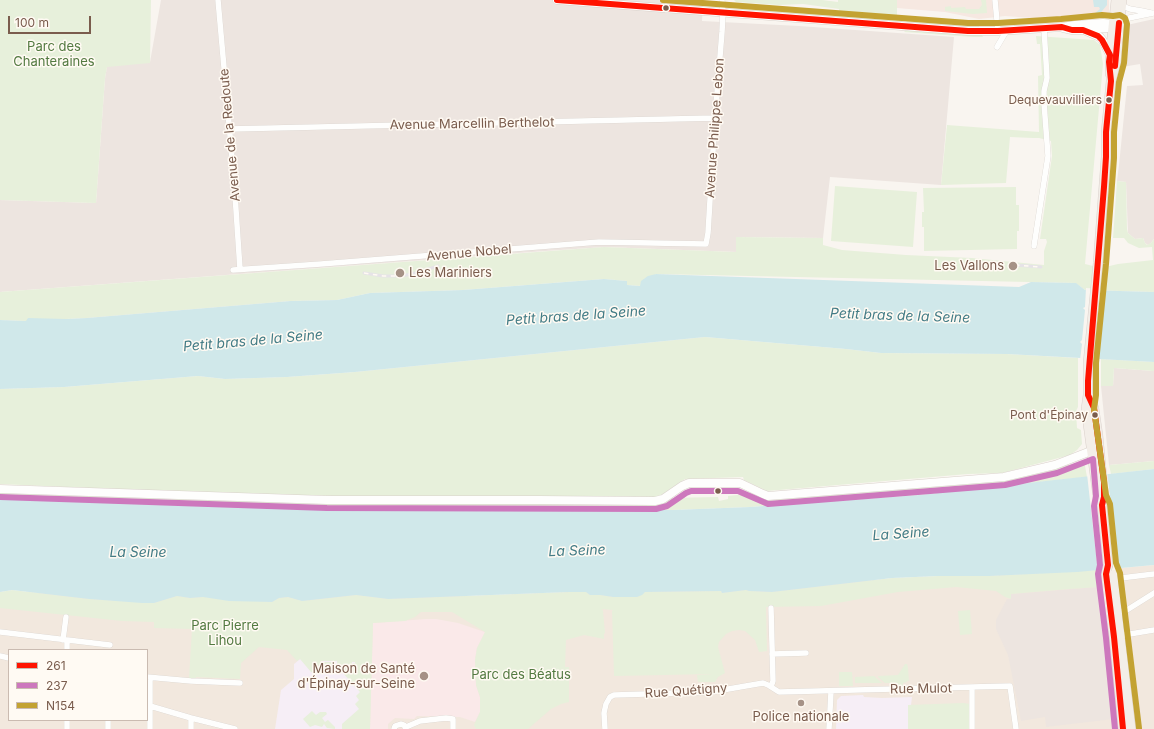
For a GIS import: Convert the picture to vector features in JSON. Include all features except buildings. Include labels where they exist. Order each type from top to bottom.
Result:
[{"type":"main road","points":[[1111,81],[1116,62],[1115,14],[1120,1]]},
{"type":"main road","points":[[1116,23],[1109,62],[1111,81],[1098,264],[1088,363],[1088,395],[1086,409],[1096,451],[1104,497],[1102,505],[1108,565],[1106,574],[1112,595],[1131,729]]},
{"type":"main road","points":[[1117,636],[1123,729]]},
{"type":"street","name":"Avenue de la Redoute","points":[[218,0],[240,269]]},
{"type":"street","points":[[557,0],[975,31],[1062,27],[1075,24],[1116,23]]},
{"type":"street","name":"Avenue Philippe Lebon","points":[[706,244],[723,12],[722,0]]},
{"type":"street","points":[[995,0],[998,31]]},
{"type":"street","points":[[1120,1],[1125,7],[1130,9],[1152,13]]},
{"type":"street","points":[[1062,27],[1072,30],[1107,28],[1130,18],[1152,13]]},
{"type":"street","points":[[1034,246],[1048,156],[1044,103],[1044,91],[1047,78],[1044,28]]},
{"type":"street","points":[[997,47],[1007,30]]},
{"type":"street","points":[[1083,30],[1100,37],[1110,55]]},
{"type":"street","name":"Avenue Marcellin Berthelot","points":[[229,129],[715,118]]},
{"type":"street","name":"Avenue Nobel","points":[[233,270],[599,242],[706,244]]},
{"type":"street","points":[[0,489],[327,500],[655,501],[662,499],[689,483],[734,482],[740,483],[768,496],[1004,477],[1055,465],[1096,451]]},
{"type":"street","points":[[1121,578],[1154,574]]},
{"type":"street","points":[[1114,613],[1127,610],[1154,593]]},
{"type":"street","points":[[771,608],[773,681],[771,687]]},
{"type":"street","points":[[66,617],[65,640],[67,649]]},
{"type":"street","points":[[1117,636],[1154,630]]},
{"type":"street","points":[[0,632],[110,645]]},
{"type":"street","points":[[772,654],[806,653]]},
{"type":"street","points":[[150,729],[149,678],[240,683]]},
{"type":"street","name":"Rue Quétigny","points":[[605,729],[604,713],[606,704],[610,697],[619,694],[711,692],[763,683],[779,692],[821,690],[831,692]]},
{"type":"street","name":"Rue Mulot","points":[[831,692],[1010,686],[1016,729]]},
{"type":"street","points":[[972,688],[972,729]]},
{"type":"street","points":[[829,729],[831,692]]},
{"type":"street","points":[[150,706],[235,729]]},
{"type":"street","points":[[191,718],[191,729]]},
{"type":"street","points":[[394,729],[395,726],[399,724],[403,724],[406,728],[420,721],[446,718],[453,719],[453,729]]},
{"type":"shaded area","points":[[161,0],[703,0],[702,21],[954,37],[941,185],[830,177],[823,238],[736,237],[737,252],[605,247],[0,292],[0,200],[96,203],[107,66],[150,62]]},
{"type":"shaded area","points":[[897,0],[1109,0],[1109,13],[1104,18],[1060,20],[1005,16],[979,19],[945,12],[897,8]]},
{"type":"shaded area","points":[[1154,19],[1154,239],[1148,245],[1145,243],[1143,238],[1135,239],[1128,233],[1126,182],[1117,181],[1127,86],[1143,85],[1140,64],[1122,67],[1126,27],[1127,25]]},
{"type":"shaded area","points":[[1114,368],[1154,371],[1154,461],[1109,465],[1101,386],[1113,386]]},
{"type":"shaded area","points":[[1154,565],[1154,729],[0,729],[0,592],[477,596],[1077,572]]},
{"type":"shaded area","points":[[1098,587],[1114,719],[1046,727],[1045,717],[1021,721],[1008,655],[996,629],[996,620],[1007,599],[1011,599],[1011,594]]},
{"type":"shaded area","name":"Maison de Santé d'Épinay-sur-Seine","points":[[436,619],[458,623],[485,632],[477,648],[475,660],[476,685],[480,697],[480,712],[475,722],[460,717],[417,716],[414,719],[395,718],[388,724],[388,729],[370,729],[373,623]]},
{"type":"shaded area","points":[[324,639],[358,640],[366,729],[275,729],[281,690],[294,679],[294,664]]},
{"type":"shaded area","points":[[863,695],[864,697],[882,698],[912,697],[911,705],[908,705],[908,729],[836,729],[837,700],[841,696]]},
{"type":"green space","name":"Parc des Chanteraines","points":[[0,0],[151,0],[150,63],[107,67],[96,203],[0,200]]},
{"type":"green space","points":[[734,0],[822,0],[838,2],[838,0],[897,0],[897,18],[839,14],[839,9],[803,4],[779,5],[736,2]]},
{"type":"green space","points":[[981,0],[986,0],[987,13],[973,14],[945,11],[945,7],[951,6],[951,8],[965,7],[966,9],[979,9],[982,5]]},
{"type":"green space","points":[[741,8],[903,20],[902,23],[740,10]]},
{"type":"green space","points":[[906,20],[979,26],[979,28],[907,23]]},
{"type":"green space","points":[[1015,21],[1048,23],[1014,26]]},
{"type":"green space","points":[[906,30],[982,35],[983,37],[904,32]]},
{"type":"green space","points":[[1036,36],[1094,40],[1100,45],[1103,64],[1085,264],[1101,268],[1118,264],[1153,260],[1152,247],[1139,248],[1128,243],[1124,238],[1113,238],[1117,181],[1126,182],[1128,233],[1135,239],[1143,238],[1147,245],[1154,239],[1154,292],[1085,290],[1075,283],[656,274],[641,286],[627,285],[627,281],[604,279],[463,290],[370,293],[337,300],[291,301],[87,318],[26,321],[0,320],[0,292],[604,247],[736,252],[736,237],[823,238],[823,245],[842,250],[972,258],[1044,265],[1044,251],[1047,242],[1046,239],[1040,239],[1052,156],[1051,141],[1039,138],[1010,137],[1006,183],[941,185],[947,125],[1039,132],[1038,76],[1042,75],[1040,44],[1037,44]]},
{"type":"green space","points":[[835,186],[917,192],[913,247],[831,241]]},
{"type":"green space","points":[[1016,187],[1016,205],[1019,205],[1017,249],[924,251],[924,227],[922,227],[922,212],[924,212],[923,188]]},
{"type":"green space","points":[[705,337],[881,353],[1007,354],[1078,358],[1078,407],[1076,411],[1077,428],[1081,430],[1082,444],[1070,455],[1002,473],[968,474],[767,491],[744,480],[743,477],[685,479],[657,497],[333,496],[178,492],[0,484],[0,389],[64,387],[198,376],[225,379],[287,377],[355,372]]},
{"type":"green space","points":[[1101,359],[1154,362],[1154,371],[1114,368],[1113,386],[1101,386]]},
{"type":"green space","points":[[1154,461],[1154,469],[1111,474],[1109,465]]},
{"type":"green space","points":[[1084,464],[1087,477],[919,495],[750,507],[673,510],[309,509],[0,499],[0,492],[152,497],[718,497],[719,501],[728,499],[728,496],[755,493],[762,496],[1032,473],[1067,465]]},
{"type":"green space","points":[[1097,570],[1099,587],[1011,594],[1011,599],[996,591],[956,587],[898,592],[821,606],[766,607],[767,651],[759,652],[755,640],[745,631],[732,631],[726,634],[719,642],[718,647],[725,673],[718,677],[715,682],[698,682],[697,675],[713,674],[614,676],[613,610],[602,609],[605,633],[604,639],[584,635],[566,640],[565,667],[569,667],[569,702],[551,709],[528,729],[476,729],[474,725],[480,712],[480,697],[476,685],[475,660],[477,648],[485,632],[452,612],[421,612],[415,617],[405,621],[373,623],[370,729],[342,729],[342,724],[359,709],[355,704],[359,700],[356,696],[360,692],[342,672],[338,671],[338,667],[353,667],[353,663],[355,662],[352,662],[352,666],[337,665],[337,661],[321,661],[335,662],[336,671],[330,666],[321,674],[311,672],[300,659],[297,661],[287,650],[259,647],[241,663],[240,679],[189,678],[192,629],[154,628],[154,622],[122,621],[0,608],[0,592],[12,590],[89,599],[154,603],[177,596],[272,602],[279,598],[288,597],[302,601],[356,595],[388,599],[569,592],[586,592],[590,595],[613,597],[637,597],[645,592],[721,591],[722,593],[746,590],[772,592],[892,578],[989,576]]},
{"type":"green space","points":[[970,610],[972,634],[960,635],[958,611]]},
{"type":"green space","points":[[905,664],[907,664],[908,668],[909,681],[903,683],[903,686],[893,687],[891,683],[885,683],[878,677],[898,675]]},
{"type":"green space","points":[[839,672],[852,672],[853,686],[839,686]]},
{"type":"green space","points":[[874,676],[882,683],[855,683],[855,677]]},
{"type":"green space","points":[[970,704],[970,729],[908,729],[908,705]]},
{"type":"green space","points":[[312,711],[316,715],[320,712],[326,712],[327,714],[322,718],[325,722],[328,720],[335,727],[335,729],[327,728],[324,724],[322,727],[315,725],[310,727],[303,719]]},
{"type":"water","points":[[1093,0],[1107,0],[1107,5],[1097,17],[1089,18],[1100,9],[1099,7],[1094,7]]},
{"type":"water","name":"Petit bras de la Seine","points":[[656,274],[1019,287],[1031,282],[1076,283],[1085,290],[1154,292],[1154,362],[1007,354],[881,353],[705,337],[355,372],[287,377],[225,379],[198,376],[64,387],[0,389],[0,320],[26,321],[28,318],[87,318],[291,301],[337,300],[370,293],[463,290],[604,279],[627,281],[627,285],[640,286],[641,281],[648,276]]},
{"type":"water","name":"La Seine","points":[[1154,469],[1154,565],[1077,572],[892,578],[772,592],[746,590],[722,593],[721,591],[645,592],[637,597],[613,597],[590,595],[586,592],[569,592],[388,599],[356,595],[302,601],[288,597],[279,598],[272,602],[229,601],[203,597],[190,598],[177,596],[154,603],[142,603],[89,599],[12,590],[0,592],[0,499],[309,509],[673,510],[750,507],[919,495]]},
{"type":"pier","points":[[1086,288],[1105,289],[1101,344],[1098,361],[1080,360],[1082,344],[1080,342],[1082,340],[1085,310],[1083,308],[1085,307]]},
{"type":"pier","points":[[1107,472],[1119,570],[1098,572],[1087,474]]},
{"type":"railway","points":[[1015,265],[1041,267]]},
{"type":"railway","points":[[364,273],[383,276],[401,276],[438,266]]},
{"type":"transit line","name":"261","points":[[557,0],[968,31],[998,31],[1062,27],[1072,30],[1083,30],[1098,36],[1102,40],[1110,55],[1109,62],[1111,81],[1106,132],[1104,187],[1088,395],[1094,408],[1104,482],[1104,497],[1102,505],[1108,565],[1106,574],[1123,729]]},
{"type":"transit line","name":"N154","points":[[663,0],[968,23],[998,23],[1102,15],[1120,15],[1125,18],[1127,24],[1124,63],[1119,82],[1114,132],[1114,158],[1106,264],[1096,363],[1096,395],[1094,409],[1106,495],[1110,504],[1116,563],[1120,573],[1139,728]]},
{"type":"transit line","name":"261","points":[[1115,66],[1119,23]]},
{"type":"transit line","name":"237","points":[[0,497],[327,508],[656,509],[667,506],[691,491],[738,491],[768,504],[1005,485],[1057,473],[1093,459],[1096,496],[1094,506],[1100,565],[1098,574],[1115,729]]},
{"type":"place","name":"Dequevauvilliers","points":[[1109,100]]},
{"type":"place","name":"Les Vallons","points":[[1013,266]]},
{"type":"place","name":"Les Mariniers","points":[[400,273]]},
{"type":"place","name":"Pont d'Épinay","points":[[1095,415]]},
{"type":"place","name":"Maison de Santé d'Épinay-sur-Seine","points":[[424,676]]},
{"type":"place","name":"Police nationale","points":[[801,703]]},
{"type":"park label","name":"Parc Pierre Lihou","points":[[225,634]]},
{"type":"park label","name":"Parc des Béatus","points":[[521,675]]}]
